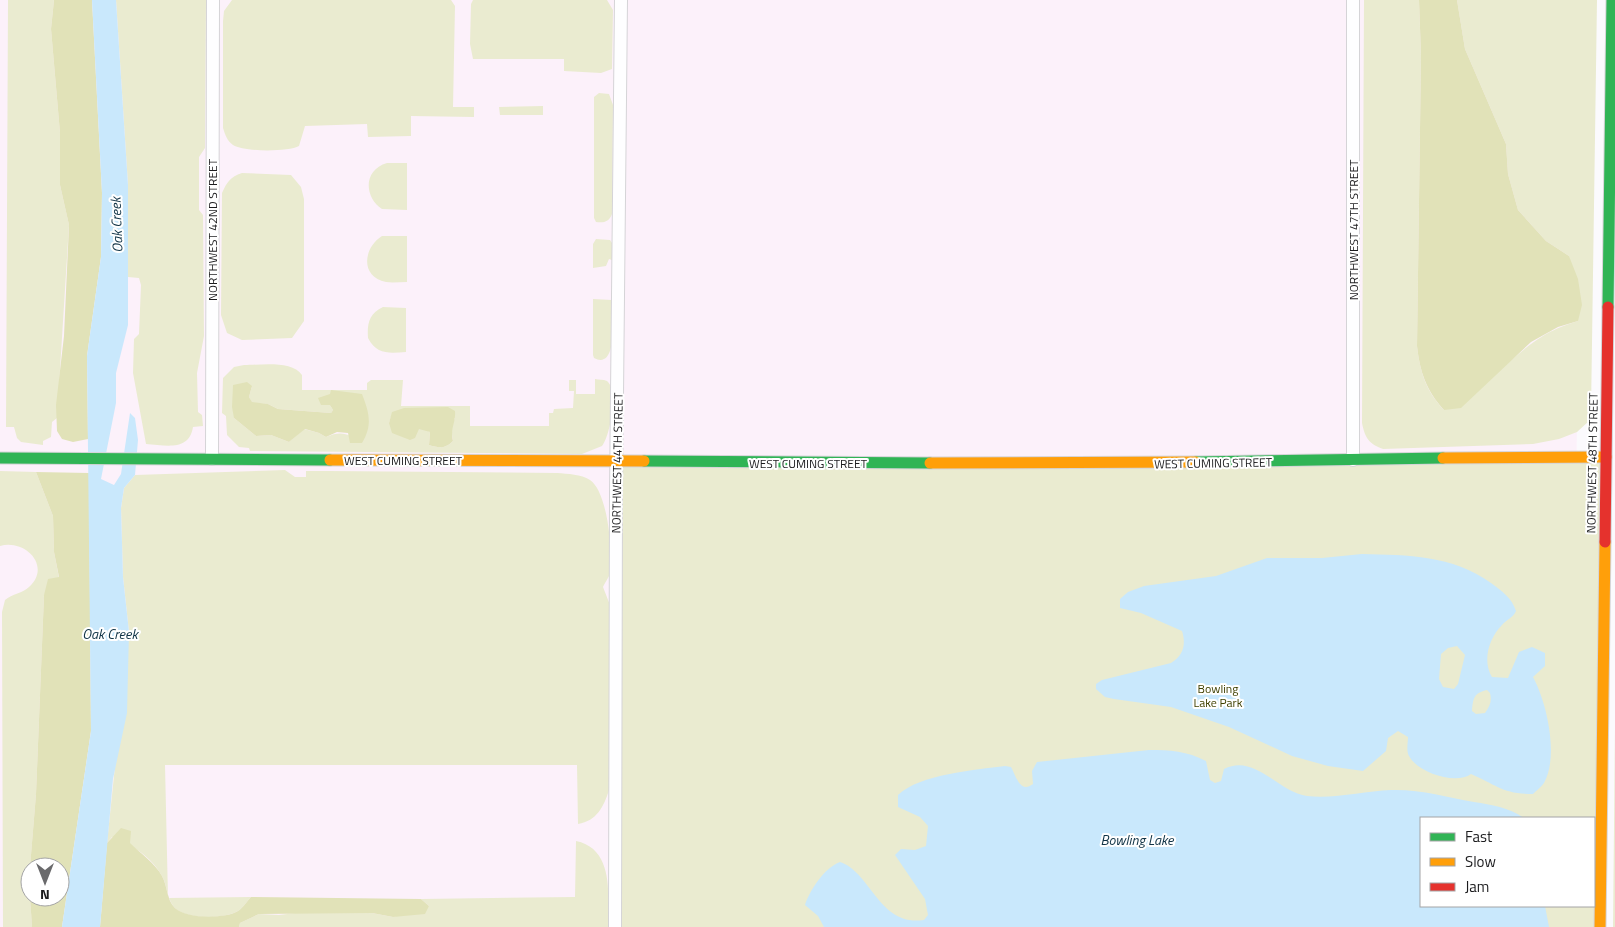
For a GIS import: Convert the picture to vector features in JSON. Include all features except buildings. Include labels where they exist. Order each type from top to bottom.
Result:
[{"type":"street","name":"NORTHWEST 42ND STREET","points":[[212,460],[213,0]]},
{"type":"street","name":"NORTHWEST 44TH STREET","points":[[615,927],[621,0]]},
{"type":"street","name":"NORTHWEST 47TH STREET","points":[[1353,0],[1353,460]]},
{"type":"street","name":"NORTHWEST 48TH STREET","points":[[1600,927],[1611,457],[1612,0]]},
{"type":"street","name":"WEST CUMING STREET","points":[[0,458],[1108,464],[1611,457]]},
{"type":"shaded area","points":[[0,0],[1582,0],[1576,504],[1420,817],[1420,907],[1574,927],[0,927]]},
{"type":"green space","points":[[8,0],[54,0],[51,29],[60,133],[60,185],[69,225],[57,418],[52,422],[51,437],[43,441],[43,445],[21,442],[17,438],[14,427],[6,427]]},
{"type":"green space","points":[[54,0],[92,0],[102,193],[101,257],[87,356],[88,439],[73,442],[62,439],[57,431],[56,405],[64,336],[69,225],[60,185],[60,133],[51,29]]},
{"type":"green space","points":[[116,0],[206,0],[205,148],[199,157],[199,210],[203,215],[204,336],[197,373],[198,412],[202,415],[203,426],[193,427],[191,435],[181,444],[168,446],[146,444],[133,373],[134,339],[139,334],[141,285],[139,278],[128,277],[128,185]]},
{"type":"green space","points":[[232,0],[451,0],[455,6],[453,107],[474,107],[474,117],[411,116],[411,136],[368,137],[367,124],[305,126],[299,146],[293,148],[256,150],[233,145],[225,135],[223,128],[223,21],[224,11]]},
{"type":"green space","points":[[473,0],[607,0],[613,10],[612,69],[601,73],[564,71],[564,59],[473,59],[470,44],[471,4]]},
{"type":"green space","points":[[1364,0],[1419,0],[1421,56],[1417,346],[1425,381],[1433,396],[1444,410],[1546,334],[1578,321],[1569,256],[1546,241],[1518,210],[1508,174],[1506,144],[1465,49],[1457,0],[1597,0],[1591,412],[1589,421],[1577,432],[1559,439],[1533,444],[1383,449],[1371,443],[1366,436],[1362,423]]},
{"type":"green space","points":[[1419,0],[1457,0],[1465,49],[1506,144],[1508,174],[1518,210],[1546,241],[1569,256],[1578,279],[1582,305],[1578,321],[1558,327],[1531,342],[1461,408],[1444,410],[1428,388],[1420,364],[1417,346],[1421,56]]},
{"type":"green space","points":[[599,93],[609,94],[613,105],[612,214],[606,221],[596,222],[594,218],[594,97]]},
{"type":"green space","points":[[543,106],[543,115],[500,115],[499,107]]},
{"type":"green space","points":[[387,163],[407,163],[407,210],[382,209],[376,204],[369,191],[370,177],[379,166]]},
{"type":"green space","points":[[242,173],[291,175],[301,187],[304,199],[304,321],[292,338],[242,340],[227,333],[221,315],[222,193],[229,180]]},
{"type":"green space","points":[[382,236],[407,236],[407,282],[386,282],[378,279],[368,268],[368,255],[371,248]]},
{"type":"green space","points":[[596,239],[610,240],[612,243],[612,260],[609,259],[606,266],[593,268],[593,244]]},
{"type":"green space","points":[[593,299],[612,300],[613,327],[611,349],[602,360],[594,358],[593,355]]},
{"type":"green space","points":[[383,307],[406,308],[406,352],[384,352],[375,348],[368,338],[370,319]]},
{"type":"green space","points":[[267,364],[291,367],[302,375],[302,390],[367,390],[367,383],[371,380],[403,380],[401,406],[470,406],[470,426],[549,426],[549,413],[553,413],[554,409],[573,408],[574,391],[569,391],[569,380],[576,380],[576,394],[595,394],[595,379],[607,381],[611,386],[612,413],[608,433],[602,446],[582,454],[250,451],[249,448],[239,447],[227,435],[226,416],[222,413],[223,378],[234,367]],"holes":[[[252,386],[249,397],[252,403],[268,404],[278,409],[331,413],[333,410],[330,405],[362,443],[353,437],[341,433],[326,437],[304,429],[289,442],[271,435],[256,436],[234,418]],[[391,417],[455,418],[451,427],[453,441],[442,447],[429,445],[430,432],[424,429],[389,423]]]},
{"type":"green space","points":[[247,382],[252,386],[249,397],[252,402],[268,404],[278,409],[331,413],[333,410],[330,405],[321,405],[318,398],[330,394],[331,390],[362,394],[369,424],[362,443],[350,443],[348,433],[337,432],[326,437],[305,429],[289,442],[271,435],[256,436],[234,418],[232,407],[233,385]]},
{"type":"green space","points":[[448,407],[455,411],[455,415],[452,432],[453,441],[445,447],[429,445],[430,432],[419,429],[415,438],[410,440],[392,433],[389,423],[392,412],[404,408]]},
{"type":"green space","name":"Bowling Lake Park","points":[[1606,457],[1600,927],[615,927],[617,462]]},
{"type":"green space","points":[[285,470],[295,477],[306,477],[306,471],[557,473],[579,475],[590,480],[596,487],[605,509],[611,552],[610,573],[603,587],[610,605],[609,790],[605,802],[595,816],[578,824],[577,765],[165,765],[168,894],[162,876],[147,857],[134,847],[112,837],[107,843],[129,632],[123,577],[121,508],[124,488],[135,475]]},
{"type":"green space","points":[[0,471],[36,472],[53,516],[54,552],[59,578],[44,595],[36,794],[31,857],[20,857],[20,907],[31,907],[32,927],[3,927],[2,612],[5,600],[29,587],[38,571],[37,563],[26,550],[18,546],[0,546]]},
{"type":"green space","points":[[36,472],[89,473],[91,731],[70,873],[70,857],[31,857],[36,794],[44,595],[48,579],[59,577],[54,552],[53,516]]},
{"type":"green space","points":[[1615,726],[1615,927],[1613,927]]},
{"type":"green space","points":[[121,828],[131,831],[130,843],[159,871],[172,904],[180,912],[206,917],[232,914],[240,910],[251,897],[421,899],[429,906],[425,914],[393,917],[372,913],[259,914],[240,923],[239,927],[100,927],[107,843]]},
{"type":"green space","points":[[576,841],[589,846],[603,864],[607,876],[608,927],[239,927],[240,923],[259,914],[279,915],[303,912],[372,913],[393,917],[429,906],[421,899],[575,897]]},
{"type":"green space","points":[[251,897],[240,910],[232,914],[215,917],[188,915],[180,912],[169,898]]},
{"type":"green space","points":[[31,907],[65,907],[62,927],[32,927]]},
{"type":"water","name":"Oak Creek","points":[[92,0],[116,0],[128,185],[128,325],[116,373],[116,403],[101,479],[114,485],[121,474],[130,413],[135,418],[138,440],[135,475],[124,488],[121,508],[123,577],[129,632],[127,713],[113,779],[100,927],[62,927],[65,907],[70,907],[70,873],[91,731],[87,356],[101,257],[102,193]]},
{"type":"water","points":[[1379,554],[1429,558],[1461,567],[1476,574],[1503,592],[1516,611],[1497,630],[1490,643],[1487,657],[1492,677],[1508,678],[1519,652],[1532,647],[1545,653],[1545,666],[1533,677],[1547,715],[1551,759],[1544,783],[1533,794],[1507,791],[1471,774],[1464,777],[1447,778],[1420,768],[1409,756],[1407,749],[1408,737],[1398,731],[1388,738],[1386,751],[1363,771],[1328,766],[1292,756],[1229,727],[1171,707],[1105,697],[1096,689],[1096,684],[1102,680],[1171,663],[1179,656],[1183,649],[1182,631],[1141,613],[1120,608],[1120,599],[1128,592],[1144,586],[1216,576],[1267,558],[1322,558]],"holes":[[[1457,646],[1465,655],[1458,684],[1454,689],[1443,687],[1439,679],[1441,654],[1448,648]],[[1487,690],[1491,696],[1489,706],[1485,713],[1476,714],[1472,711],[1474,699],[1479,693]]]},
{"type":"water","name":"Bowling Lake","points":[[1164,750],[1192,755],[1206,761],[1210,780],[1215,783],[1221,781],[1224,769],[1235,765],[1257,770],[1287,788],[1307,796],[1339,796],[1391,790],[1412,791],[1494,805],[1512,811],[1522,817],[1420,817],[1420,907],[1545,907],[1549,927],[824,927],[818,916],[805,905],[818,880],[828,869],[840,862],[860,876],[886,907],[896,915],[909,920],[924,920],[928,915],[925,899],[895,855],[901,849],[915,850],[926,846],[928,826],[920,817],[898,807],[898,795],[920,782],[948,774],[1005,766],[1011,767],[1019,783],[1029,787],[1033,784],[1032,771],[1037,762]]},
{"type":"traffic: fast","points":[[1608,307],[1612,0]]},
{"type":"traffic: fast","points":[[0,458],[330,460]]},
{"type":"traffic: fast","points":[[1196,462],[1443,458]]},
{"type":"traffic: fast","points":[[644,461],[930,463]]},
{"type":"traffic: slow","points":[[1443,458],[1606,457]]},
{"type":"traffic: slow","points":[[330,460],[644,461]]},
{"type":"traffic: slow","points":[[930,463],[1196,462]]},
{"type":"traffic: slow","points":[[1600,927],[1605,542]]},
{"type":"traffic: jam","points":[[1605,542],[1608,307]]}]
